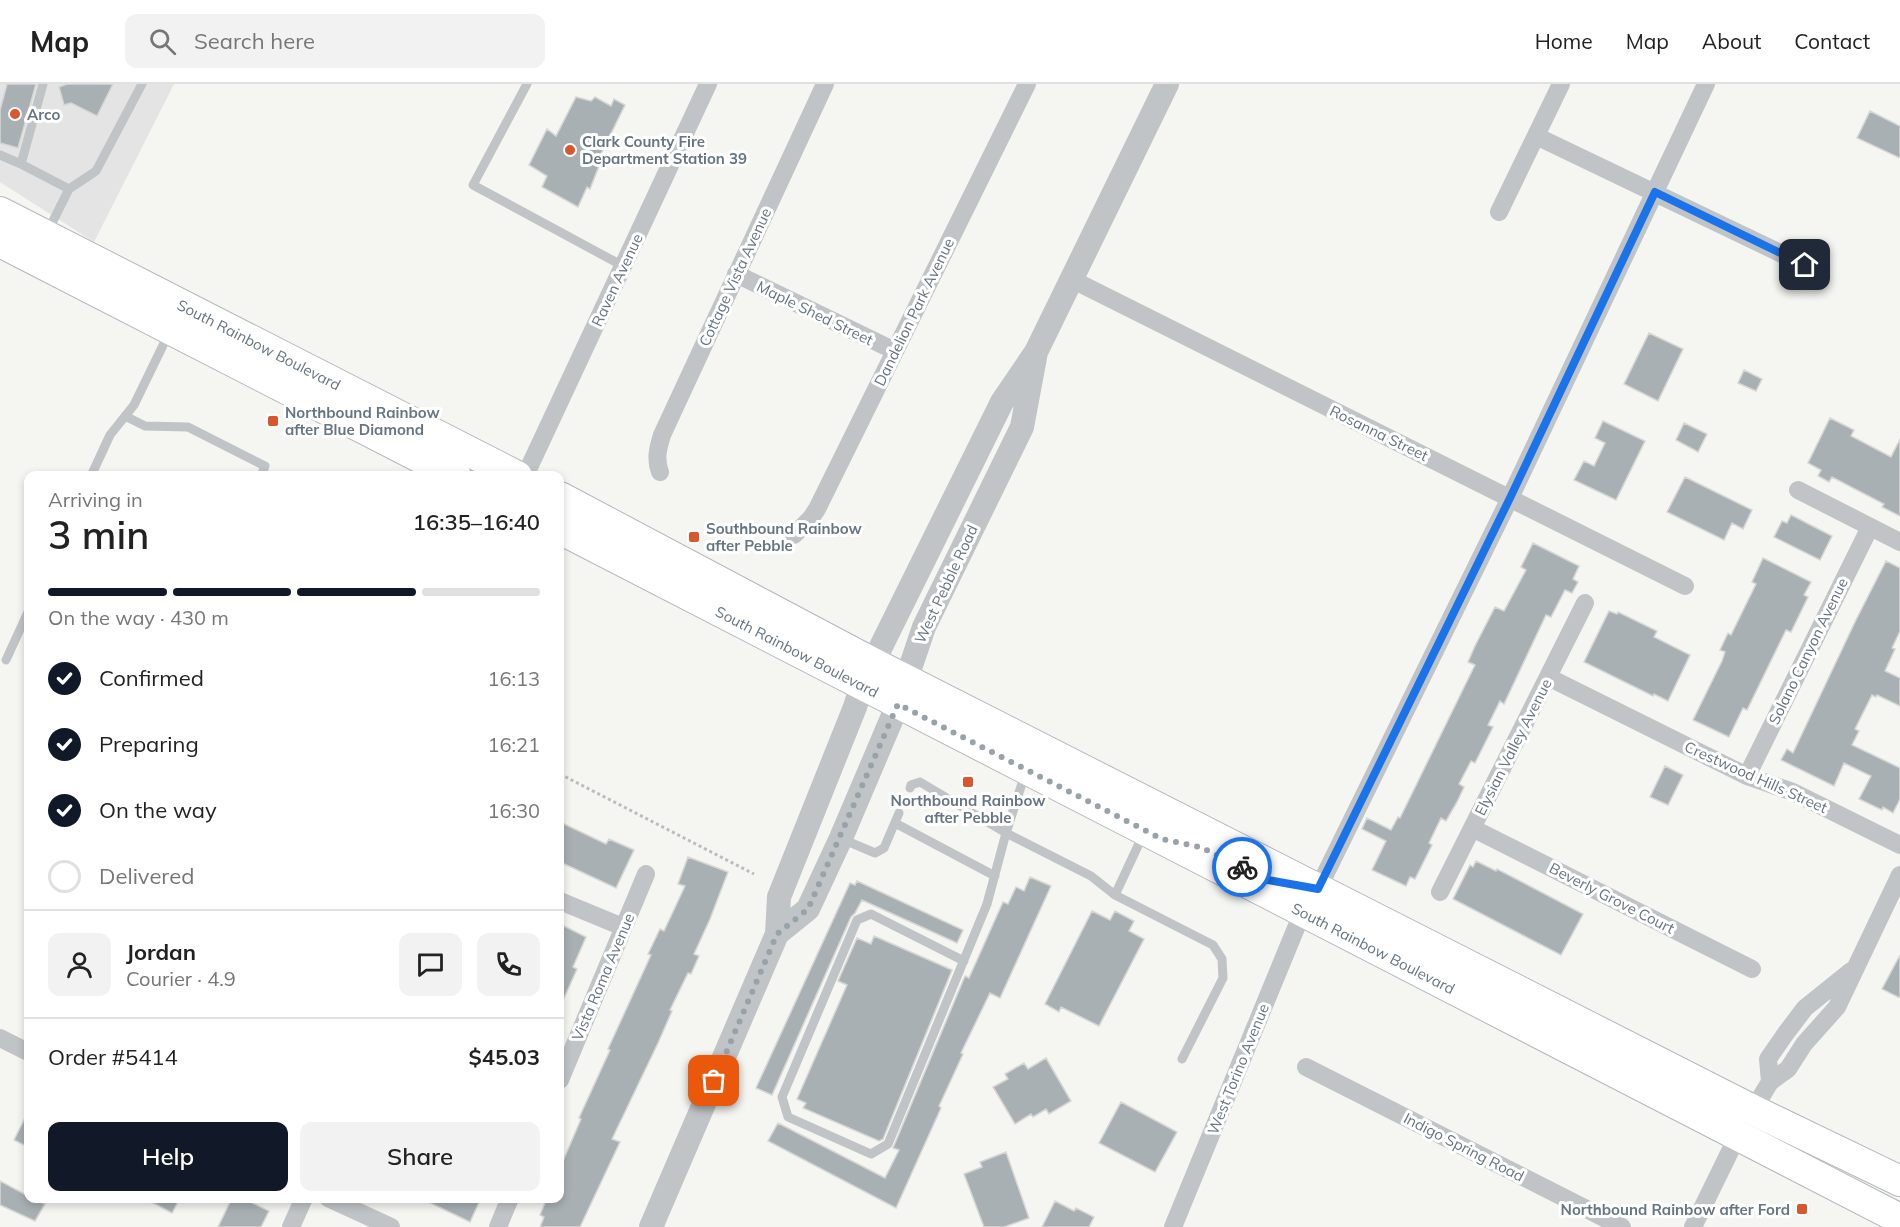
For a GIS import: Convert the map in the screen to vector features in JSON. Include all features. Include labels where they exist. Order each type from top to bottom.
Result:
[{"type":"main road","name":"South Rainbow Boulevard","points":[[0,212],[507,471]]},
{"type":"main road","name":"South Rainbow Boulevard","points":[[0,242],[447,471]]},
{"type":"main road","points":[[453,471],[462,464],[475,471]]},
{"type":"main road","name":"South Rainbow Boulevard","points":[[564,502],[574,513],[867,674]]},
{"type":"main road","name":"South Rainbow Boulevard","points":[[564,531],[902,691],[1310,900],[1610,1069],[1900,1219]]},
{"type":"main road","name":"South Rainbow Boulevard","points":[[902,691],[1027,769],[1154,834],[1310,900],[1335,915],[1381,935],[1406,934],[1753,1110],[1900,1181]]},
{"type":"main road","points":[[1610,1069],[1662,1080],[1728,1113],[1753,1110]]},
{"type":"main road","points":[[1738,1135],[1759,1132],[1828,1162],[1863,1163]]},
{"type":"street","name":"Cottage Vista Avenue","points":[[660,472],[657,464],[657,450],[662,435],[825,84]]},
{"type":"street","name":"Dandelion Park Avenue","points":[[794,535],[817,509],[1027,84]]},
{"type":"street","name":"West Pebble Road","points":[[651,1227],[777,934],[778,897],[867,674],[1002,402],[1036,352],[1167,84]]},
{"type":"street","points":[[1499,212],[1560,84]]},
{"type":"street","name":"West Torino Avenue","points":[[1173,1227],[1310,900],[1510,498],[1707,84]]},
{"type":"street","name":"Raven Avenue","points":[[527,471],[706,85]]},
{"type":"street","points":[[1536,136],[1805,265]]},
{"type":"street","name":"Maple Shed Street","points":[[736,274],[895,351]]},
{"type":"street","name":"Rosanna Street","points":[[1072,280],[1686,586]]},
{"type":"street","name":"West Pebble Road","points":[[777,934],[808,909],[841,838],[902,691],[924,627],[1022,427],[1036,352]]},
{"type":"street","points":[[1798,490],[1900,542]]},
{"type":"street","name":"Solano Canyon Avenue","points":[[1747,776],[1870,527]]},
{"type":"street","name":"Elysian Valley Avenue","points":[[1440,892],[1585,603]]},
{"type":"street","name":"Crestwood Hills Street","points":[[1548,677],[1747,776],[1793,792],[1900,845]]},
{"type":"street","name":"Beverly Grove Court","points":[[1472,828],[1752,969]]},
{"type":"street","name":"Vista Roma Avenue","points":[[564,1070],[646,874]]},
{"type":"street","points":[[1753,1110],[1770,1082],[1788,1069],[1804,1044],[1837,1007],[1900,875]]},
{"type":"street","points":[[564,902],[623,927]]},
{"type":"street","points":[[1770,1082],[1768,1059],[1805,1008],[1855,968]]},
{"type":"street","points":[[0,1038],[24,1050]]},
{"type":"street","name":"Indigo Spring Road","points":[[1306,1067],[1622,1227]]},
{"type":"street","points":[[1693,1227],[1738,1135]]},
{"type":"street","points":[[291,1227],[302,1203]]},
{"type":"street","points":[[339,1203],[391,1227]]},
{"type":"street","points":[[498,1227],[508,1203]]},
{"type":"lane","points":[[21,164],[43,84]]},
{"type":"lane","points":[[46,235],[69,189],[96,171],[142,84]]},
{"type":"lane","points":[[527,84],[473,185],[623,266]]},
{"type":"lane","points":[[0,155],[69,189]]},
{"type":"lane","points":[[94,471],[110,435],[134,405],[171,329]]},
{"type":"lane","points":[[125,416],[145,426],[188,427],[265,466],[263,471]]},
{"type":"lane","points":[[6,660],[24,621]]},
{"type":"lane","points":[[964,961],[871,914],[857,920],[782,1097],[788,1117],[871,1154],[888,1144],[964,961],[987,904],[1006,833],[1027,769]]},
{"type":"lane","points":[[910,788],[911,785],[920,782],[941,799],[1091,876],[1115,894],[1213,945],[1222,959],[1223,978],[1182,1059]]},
{"type":"lane","points":[[841,838],[875,853],[884,848],[899,813]]},
{"type":"lane","points":[[895,823],[922,837],[947,844],[995,876]]},
{"type":"lane","points":[[922,837],[926,827]]},
{"type":"lane","points":[[1115,894],[1154,834]]},
{"type":"lane","points":[[1805,1008],[1822,1023]]},
{"type":"path","points":[[564,776],[754,874]]},
{"type":"shaded area","points":[[0,84],[174,84],[94,242],[0,182]]},
{"type":"building","name":"Arco","points":[[7,84],[36,84],[18,148],[0,143],[0,110]]},
{"type":"building","points":[[67,84],[113,84],[97,116],[71,103],[64,105],[59,87]]},
{"type":"building","name":"Clark County Fire Department Station 39","points":[[576,97],[591,101],[595,97],[611,106],[614,99],[625,105],[596,164],[599,166],[590,189],[587,187],[578,207],[542,187],[547,176],[529,165],[547,129],[556,136]]},
{"type":"building","points":[[1870,111],[1900,126],[1900,158],[1857,138]]},
{"type":"building","points":[[1649,333],[1683,349],[1658,401],[1624,384]]},
{"type":"building","points":[[1744,370],[1762,379],[1756,391],[1738,383]]},
{"type":"building","points":[[1830,418],[1854,430],[1851,436],[1891,457],[1900,439],[1900,516],[1882,507],[1884,504],[1832,477],[1829,482],[1818,476],[1821,470],[1808,463]]},
{"type":"building","points":[[1603,421],[1645,441],[1616,500],[1574,480],[1584,461],[1594,466],[1605,443],[1595,438]]},
{"type":"building","points":[[1684,423],[1707,434],[1698,452],[1676,440]]},
{"type":"building","points":[[1685,477],[1752,510],[1743,529],[1732,523],[1724,540],[1667,512]]},
{"type":"building","points":[[1791,515],[1832,536],[1820,560],[1774,537],[1782,521],[1787,523]]},
{"type":"building","points":[[1533,543],[1579,566],[1573,579],[1578,582],[1572,593],[1565,590],[1551,617],[1546,615],[1504,704],[1500,701],[1488,725],[1493,727],[1475,763],[1471,761],[1459,784],[1464,787],[1457,802],[1446,821],[1441,818],[1429,843],[1432,845],[1415,879],[1410,877],[1406,886],[1372,870],[1386,841],[1362,829],[1367,818],[1391,830],[1398,817],[1400,818],[1475,665],[1468,662],[1475,646],[1495,607],[1504,611],[1526,570],[1521,567]]},
{"type":"building","points":[[1763,558],[1811,582],[1804,595],[1808,597],[1791,632],[1786,630],[1747,710],[1743,708],[1729,737],[1693,720],[1722,661],[1725,652],[1720,650],[1728,633],[1731,635],[1756,584],[1752,582]]},
{"type":"building","points":[[1886,561],[1900,568],[1900,631],[1885,671],[1900,678],[1900,706],[1877,695],[1876,697],[1872,695],[1855,729],[1859,731],[1852,745],[1900,768],[1900,799],[1893,813],[1859,799],[1871,776],[1844,763],[1834,786],[1781,760],[1787,749],[1793,753]]},
{"type":"building","points":[[1609,611],[1617,614],[1618,612],[1657,631],[1654,637],[1690,655],[1668,701],[1584,662]]},
{"type":"building","points":[[1665,766],[1683,775],[1668,805],[1650,797]]},
{"type":"building","points":[[564,824],[606,844],[609,839],[634,850],[616,888],[564,864]]},
{"type":"building","points":[[688,857],[728,872],[694,954],[699,956],[670,1010],[672,1011],[658,1043],[612,1139],[620,1142],[580,1227],[540,1227],[544,1217],[540,1215],[545,1203],[564,1203],[564,1159],[581,1119],[579,1118],[610,1050],[608,1049],[651,955],[648,954],[660,929],[664,931],[685,886],[678,884]]},
{"type":"building","points":[[1476,861],[1496,871],[1497,869],[1583,914],[1561,955],[1453,899],[1470,865],[1473,867]]},
{"type":"building","points":[[1030,877],[1051,886],[1000,998],[990,993],[961,1053],[963,1054],[939,1106],[941,1108],[896,1208],[768,1141],[778,1123],[885,1178],[899,1150],[893,1148],[965,976],[969,978],[1003,902],[1008,904],[1016,887],[1024,891]]},
{"type":"building","points":[[857,881],[963,930],[957,943],[862,900],[851,917],[772,1095],[756,1088],[850,883],[855,885]]},
{"type":"building","points":[[1092,911],[1110,920],[1115,911],[1134,921],[1129,931],[1144,939],[1099,1026],[1061,1007],[1059,1012],[1045,1004]]},
{"type":"building","points":[[564,926],[586,937],[573,967],[577,969],[564,998]]},
{"type":"building","points":[[874,936],[952,970],[883,1139],[879,1141],[803,1108],[806,1103],[797,1099],[847,985],[838,981],[857,938],[871,944]]},
{"type":"building","points":[[1900,955],[1900,998],[1882,989]]},
{"type":"building","points":[[1046,1058],[1071,1101],[1049,1114],[1046,1109],[1033,1117],[1031,1114],[1015,1124],[993,1087],[1008,1079],[1005,1074],[1024,1063],[1028,1069]]},
{"type":"building","points":[[1121,1102],[1177,1132],[1155,1172],[1099,1143]]},
{"type":"building","points":[[24,1120],[24,1145],[14,1140]]},
{"type":"building","points":[[1006,1152],[1029,1218],[1004,1227],[984,1227],[964,1174],[982,1167],[980,1162]]},
{"type":"building","points":[[0,1181],[24,1194],[24,1203],[45,1204],[35,1221],[0,1205]]},
{"type":"building","points":[[1055,1201],[1074,1211],[1076,1208],[1094,1217],[1089,1227],[1042,1227]]},
{"type":"building","points":[[153,1203],[177,1203],[172,1213]]},
{"type":"building","points":[[230,1203],[252,1203],[269,1211],[261,1227],[218,1227]]},
{"type":"building","points":[[430,1203],[479,1203],[470,1222]]},
{"type":"way so far","points":[[714,1081],[777,934],[808,909],[898,704],[1162,839],[1200,847],[1242,867]]},
{"type":"place","name":"Arco","points":[[15,114]]},
{"type":"place","name":"Clark County Fire Department Station 39","points":[[570,150]]},
{"type":"place","name":"Northbound Rainbow after Blue Diamond","points":[[273,421]]},
{"type":"place","name":"Southbound Rainbow after Pebble","points":[[694,537]]},
{"type":"place","name":"Northbound Rainbow after Pebble","points":[[968,782]]},
{"type":"place","name":"Northbound Rainbow after Ford","points":[[1802,1209]]},
{"type":"route","points":[[1242,867],[1268,880],[1318,889],[1510,498],[1655,192],[1805,265]]}]
